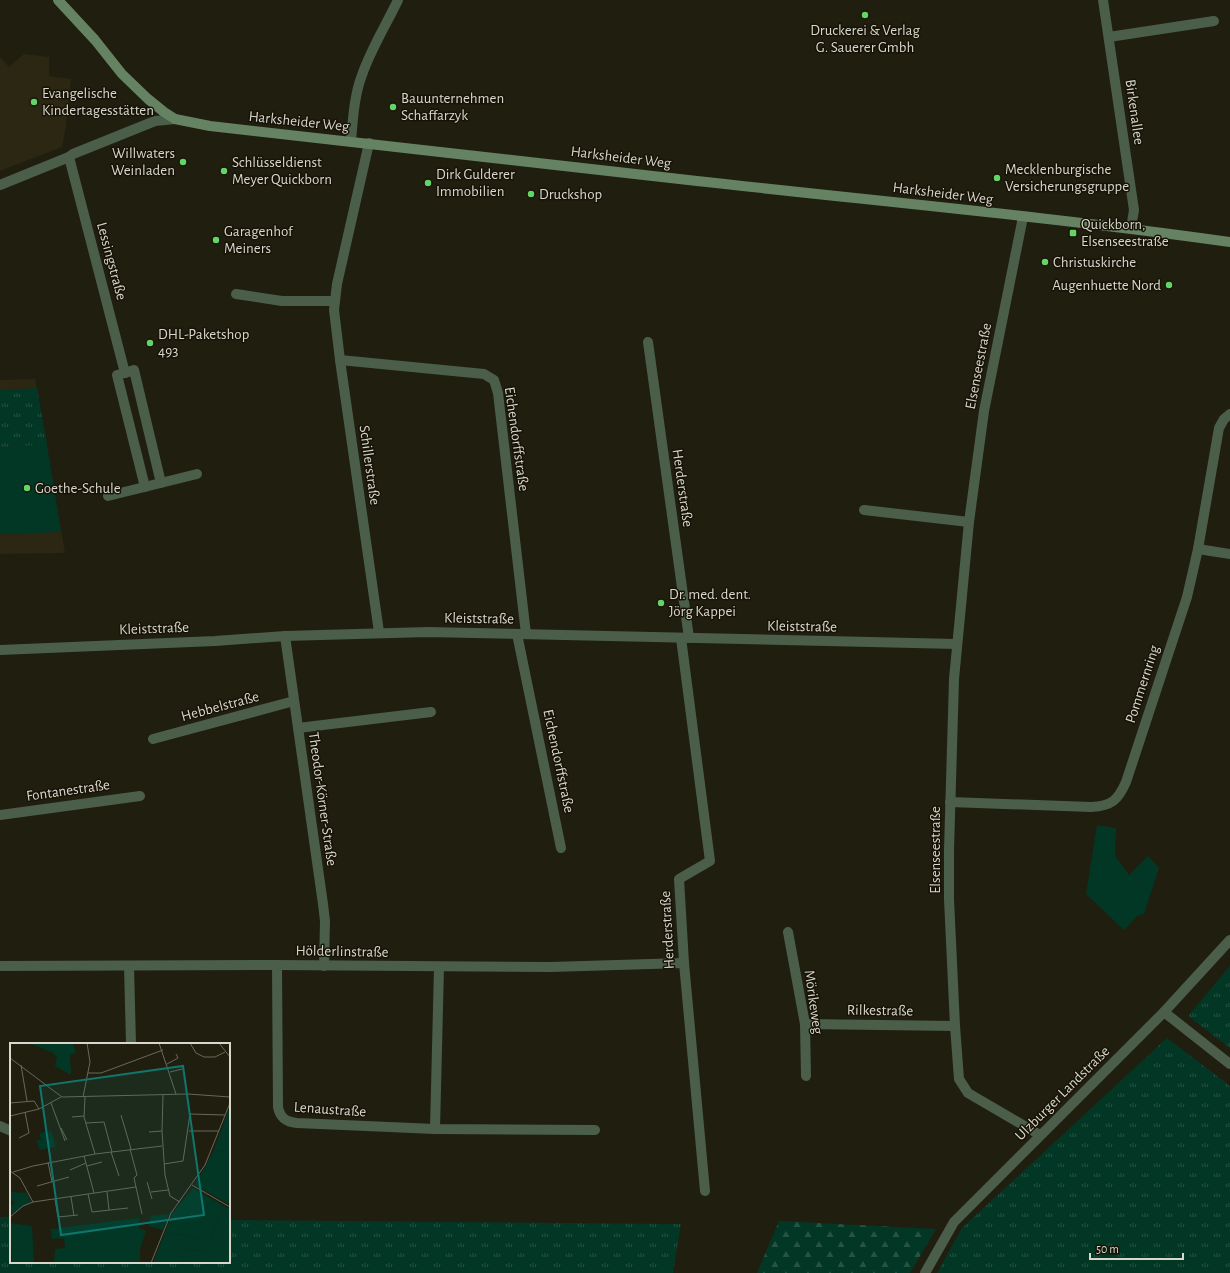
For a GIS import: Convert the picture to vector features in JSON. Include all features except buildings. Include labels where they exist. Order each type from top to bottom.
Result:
[{"type":"main road","name":"Harksheider Weg","points":[[58,0],[95,40],[122,74],[148,99],[175,119],[210,126],[1131,228],[1230,242]]},
{"type":"street","points":[[351,141],[354,106],[361,75],[367,60],[398,0]]},
{"type":"street","name":"Birkenallee","points":[[1103,0],[1134,210],[1131,228]]},
{"type":"street","points":[[1109,37],[1214,21]]},
{"type":"street","points":[[0,185],[155,121],[175,119]]},
{"type":"street","name":"Schillerstraße","points":[[369,144],[337,284],[335,319],[379,632]]},
{"type":"street","name":"Lessingstraße","points":[[69,157],[125,372]]},
{"type":"street","name":"Elsenseestraße","points":[[1023,217],[984,410],[969,522],[957,644],[952,715],[949,899],[959,1079],[968,1093],[1040,1136]]},
{"type":"street","points":[[236,294],[282,301],[335,301]]},
{"type":"street","name":"Herderstraße","points":[[648,342],[685,638],[710,861],[679,879],[684,963],[705,1191]]},
{"type":"street","name":"Eichendorffstraße","points":[[340,360],[484,374],[494,380],[498,393],[522,634],[561,848]]},
{"type":"street","points":[[145,487],[117,375],[125,372],[134,370],[162,483]]},
{"type":"street","name":"Pommernring","points":[[950,802],[1091,807],[1112,803],[1118,798],[1126,782],[1186,597],[1198,549],[1219,428],[1224,419],[1230,414]]},
{"type":"street","points":[[108,496],[197,474]]},
{"type":"street","points":[[864,510],[969,522]]},
{"type":"street","points":[[1198,549],[1230,554]]},
{"type":"street","name":"Kleiststraße","points":[[0,650],[215,641],[379,632],[957,644]]},
{"type":"street","name":"Theodor-Körner-Straße","points":[[285,636],[323,904],[324,966]]},
{"type":"street","name":"Hebbelstraße","points":[[153,740],[294,700]]},
{"type":"street","points":[[298,728],[431,712]]},
{"type":"street","name":"Fontanestraße","points":[[0,815],[140,796]]},
{"type":"street","name":"Mörikeweg","points":[[788,932],[805,1024],[806,1076]]},
{"type":"street","name":"Ulzburger Landstraße","points":[[925,1273],[954,1222],[1164,1012],[1230,940]]},
{"type":"street","name":"Hölderlinstraße","points":[[0,966],[277,965],[550,967],[684,963]]},
{"type":"street","name":"Lenaustraße","points":[[277,965],[278,1107],[281,1117],[285,1120],[296,1123],[435,1129],[595,1130]]},
{"type":"street","points":[[129,966],[131,1043]]},
{"type":"street","points":[[435,1129],[439,967]]},
{"type":"street","points":[[1164,1012],[1230,1064]]},
{"type":"street","name":"Rilkestraße","points":[[805,1024],[955,1026]]},
{"type":"street","points":[[0,1126],[10,1131]]},
{"type":"shaded area","name":"Evangelische Kindertagesstätten","points":[[24,54],[49,57],[49,76],[71,79],[66,126],[62,147],[0,171],[0,57],[9,67]]},
{"type":"shaded area","name":"Goethe-Schule","points":[[35,379],[65,553],[0,554],[0,380]]},
{"type":"green space","points":[[37,388],[47,445],[0,447],[0,390]]},
{"type":"green space","points":[[47,445],[61,532],[0,534],[0,447]]},
{"type":"green space","points":[[1097,825],[1116,828],[1115,856],[1129,875],[1148,856],[1159,868],[1144,914],[1137,916],[1124,930],[1086,894]]},
{"type":"green space","points":[[1230,966],[1230,1048],[1188,1016]]},
{"type":"green space","points":[[1167,1038],[1230,1086],[1230,1273],[937,1273],[962,1228]]},
{"type":"green space","points":[[0,1217],[10,1217],[10,1263],[230,1263],[230,1220],[681,1224],[673,1273],[0,1273]]},
{"type":"green space","points":[[779,1221],[936,1229],[910,1273],[757,1273]]},
{"type":"place","name":"Druckerei & Verlag G. Sauerer Gmbh","points":[[865,15]]},
{"type":"place","name":"Evangelische Kindertagesstätten","points":[[34,102]]},
{"type":"place","name":"Bauunternehmen Schaffarzyk","points":[[393,107]]},
{"type":"place","name":"Willwaters Weinladen","points":[[183,162]]},
{"type":"place","name":"Schlüsseldienst Meyer Quickborn","points":[[224,171]]},
{"type":"place","name":"Mecklenburgische Versicherungsgruppe","points":[[997,178]]},
{"type":"place","name":"Dirk Gulderer Immobilien","points":[[428,183]]},
{"type":"place","name":"Druckshop","points":[[531,194]]},
{"type":"place","name":"Quickborn, Elsenseestraße","points":[[1073,233]]},
{"type":"place","name":"Garagenhof Meiners","points":[[216,240]]},
{"type":"place","name":"Christuskirche","points":[[1045,262]]},
{"type":"place","name":"Augenhuette Nord","points":[[1169,285]]},
{"type":"place","name":"DHL-Paketshop 493","points":[[150,343]]},
{"type":"place","name":"Goethe-Schule","points":[[27,488]]},
{"type":"place","name":"Dr. med. dent. Jörg Kappei","points":[[661,603]]}]
